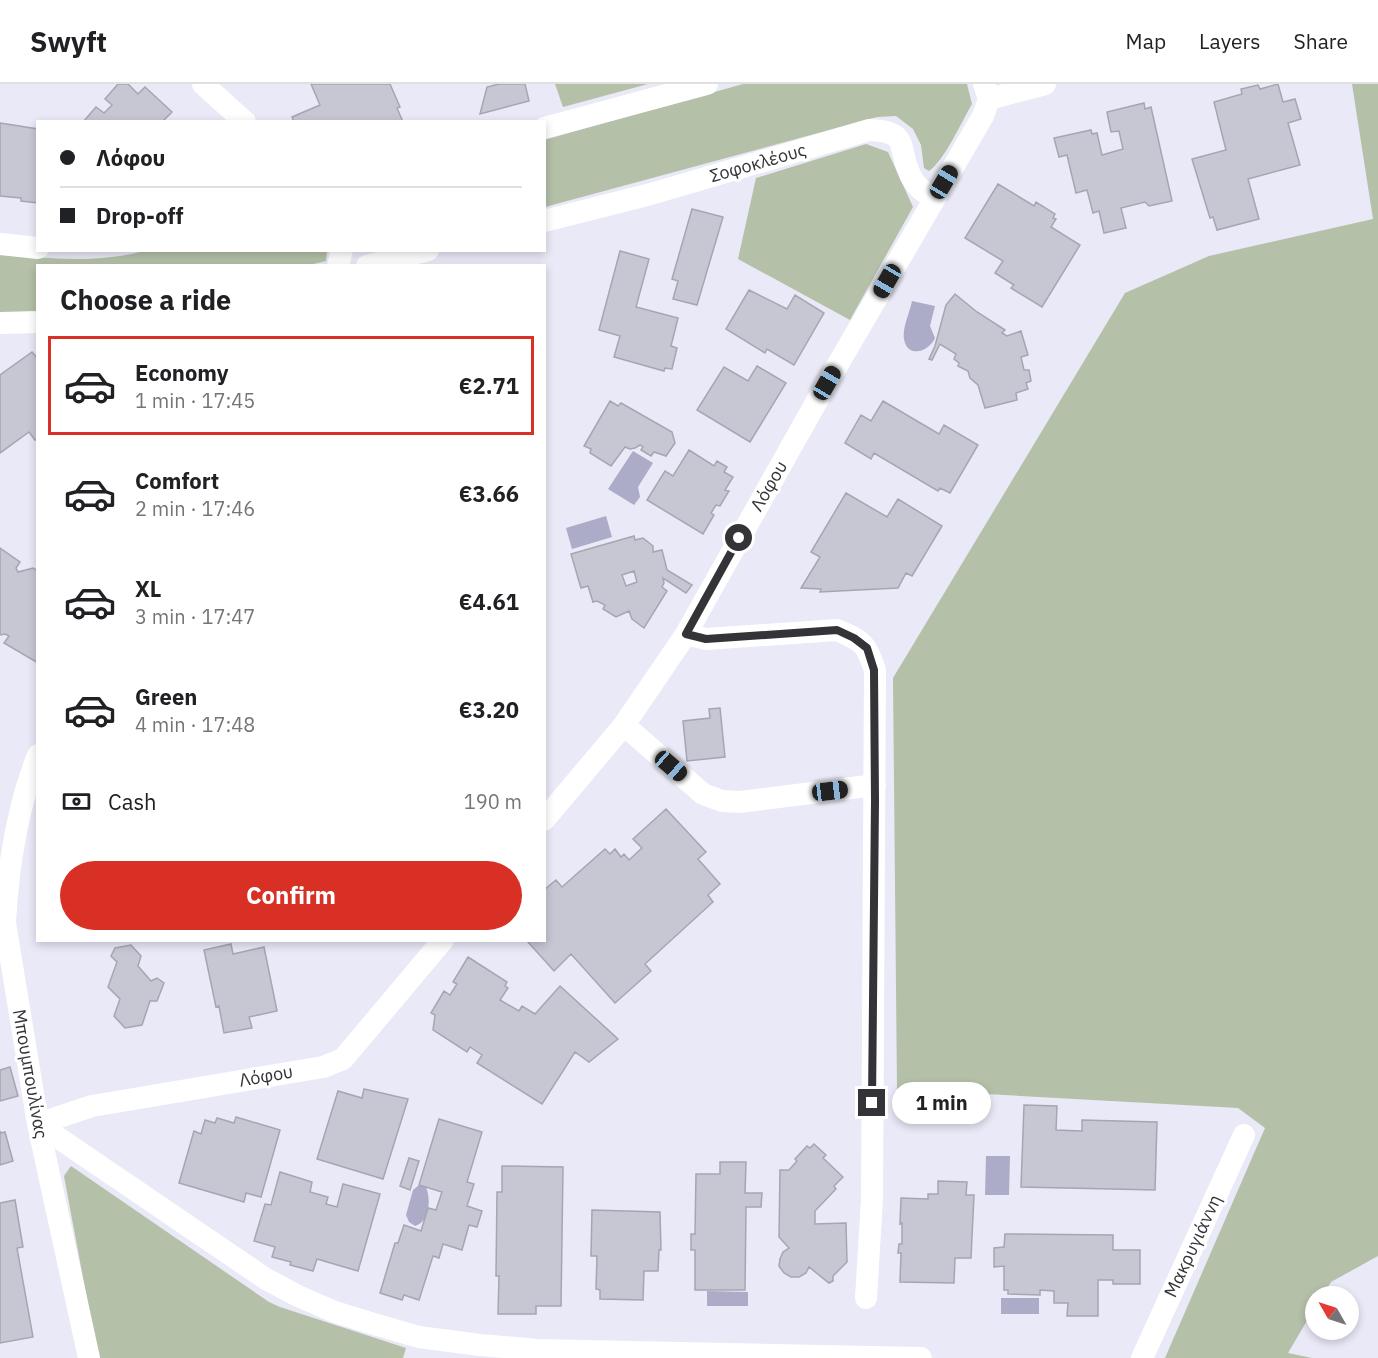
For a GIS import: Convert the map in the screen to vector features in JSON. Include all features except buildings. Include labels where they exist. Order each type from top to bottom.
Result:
[{"type":"street","points":[[203,84],[243,120]]},
{"type":"street","points":[[546,127],[706,84]]},
{"type":"street","points":[[987,92],[1045,84]]},
{"type":"street","name":"Λόφου","points":[[546,818],[624,725],[686,634],[983,116],[987,92]]},
{"type":"street","name":"Σοφοκλέους","points":[[546,220],[651,194],[869,130],[893,133],[899,139],[912,179],[919,188],[934,199]]},
{"type":"street","points":[[0,244],[36,248]]},
{"type":"street","points":[[375,264],[420,252]]},
{"type":"street","points":[[0,323],[36,322]]},
{"type":"street","points":[[686,634],[706,639],[837,630],[854,638],[867,648],[874,670],[872,1199],[866,1298]]},
{"type":"street","points":[[624,725],[703,794],[722,801],[740,802],[875,785]]},
{"type":"street","name":"Μπουμπουλίνας","points":[[36,762],[19,817],[4,923],[38,1124],[89,1358]]},
{"type":"street","name":"Λόφου","points":[[38,1124],[92,1106],[323,1066],[343,1059],[441,942]]},
{"type":"street","points":[[38,1124],[266,1279],[335,1312],[419,1337],[538,1350],[921,1358]]},
{"type":"street","name":"Μακρυγιάννη","points":[[1142,1358],[1244,1135]]},
{"type":"green space","points":[[555,84],[648,84],[563,107]]},
{"type":"green space","points":[[743,84],[967,84],[972,104],[947,150],[929,171],[924,168],[921,145],[913,129],[896,116],[877,117],[546,207],[546,139]]},
{"type":"green space","points":[[1352,84],[1378,84],[1378,1256],[1331,1282],[1328,1286],[1305,1286],[1305,1324],[1288,1353],[1312,1358],[1165,1358],[1265,1128],[1238,1108],[897,1089],[893,678],[1125,293],[1209,256],[1373,219]]},
{"type":"green space","points":[[866,144],[888,152],[913,207],[850,320],[738,259],[756,178]]},
{"type":"green space","points":[[139,252],[327,252],[326,261],[313,264],[36,264],[36,314],[0,312],[0,255],[93,259]]},
{"type":"green space","points":[[71,1166],[269,1302],[406,1348],[403,1358],[98,1358],[64,1176]]},
{"type":"water","points":[[912,301],[935,306],[930,326],[935,338],[928,347],[918,351],[909,349],[904,339],[905,325]]},
{"type":"water","points":[[633,451],[653,463],[638,487],[640,497],[634,505],[608,489]]},
{"type":"water","points":[[606,516],[612,537],[572,549],[566,528]]},
{"type":"water","points":[[986,1156],[1010,1156],[1009,1195],[985,1195]]},
{"type":"water","points":[[419,1185],[426,1187],[429,1204],[424,1220],[415,1226],[409,1222],[406,1215],[413,1190]]},
{"type":"water","points":[[707,1291],[748,1292],[748,1306],[707,1306]]},
{"type":"water","points":[[1001,1298],[1039,1298],[1039,1314],[1001,1314]]},
{"type":"route","points":[[739,538],[686,634],[706,639],[837,630],[854,638],[867,648],[874,670],[872,1103]]}]
